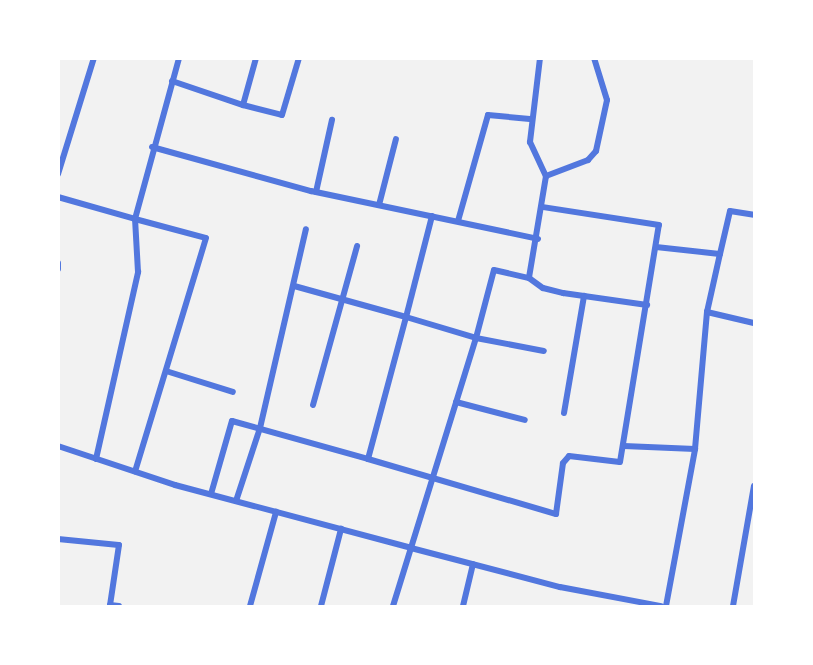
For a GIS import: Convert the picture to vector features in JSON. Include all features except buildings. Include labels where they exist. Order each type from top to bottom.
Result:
[{"type":"street","points":[[58,174],[94,58]]},
{"type":"street","points":[[96,459],[138,272],[135,219],[152,147],[179,58]]},
{"type":"street","points":[[243,105],[256,58]]},
{"type":"street","points":[[172,81],[243,105],[282,115],[299,58]]},
{"type":"street","points":[[529,278],[538,239],[546,176],[530,142],[530,119],[540,58]]},
{"type":"street","points":[[546,176],[588,160],[596,151],[607,100],[594,58]]},
{"type":"street","points":[[458,221],[488,115],[530,119]]},
{"type":"street","points":[[316,192],[332,120]]},
{"type":"street","points":[[379,204],[396,139]]},
{"type":"street","points":[[152,147],[316,192],[538,239]]},
{"type":"street","points":[[58,197],[206,238],[135,471]]},
{"type":"street","points":[[211,494],[232,421],[433,476],[556,514],[563,463],[568,456],[620,462],[659,225],[543,207]]},
{"type":"street","points":[[58,446],[211,494],[411,548],[560,587],[664,606],[695,448],[707,312],[720,254],[730,211],[754,215]]},
{"type":"street","points":[[368,459],[432,216]]},
{"type":"street","points":[[236,501],[260,428],[306,230]]},
{"type":"street","points":[[313,405],[357,246]]},
{"type":"street","points":[[656,247],[720,254]]},
{"type":"street","points":[[58,263],[58,269]]},
{"type":"street","points":[[393,606],[477,338],[494,270],[529,278],[543,288],[647,305]]},
{"type":"street","points":[[294,286],[477,338],[544,351]]},
{"type":"street","points":[[564,413],[584,296]]},
{"type":"street","points":[[707,312],[754,323]]},
{"type":"street","points":[[166,371],[233,392]]},
{"type":"street","points":[[456,402],[525,420]]},
{"type":"street","points":[[624,446],[695,448]]},
{"type":"street","points":[[733,606],[751,521],[754,486]]},
{"type":"street","points":[[250,606],[276,512]]},
{"type":"street","points":[[321,606],[341,529]]},
{"type":"street","points":[[58,539],[119,545],[111,605],[119,606]]},
{"type":"street","points":[[463,606],[473,564]]}]
